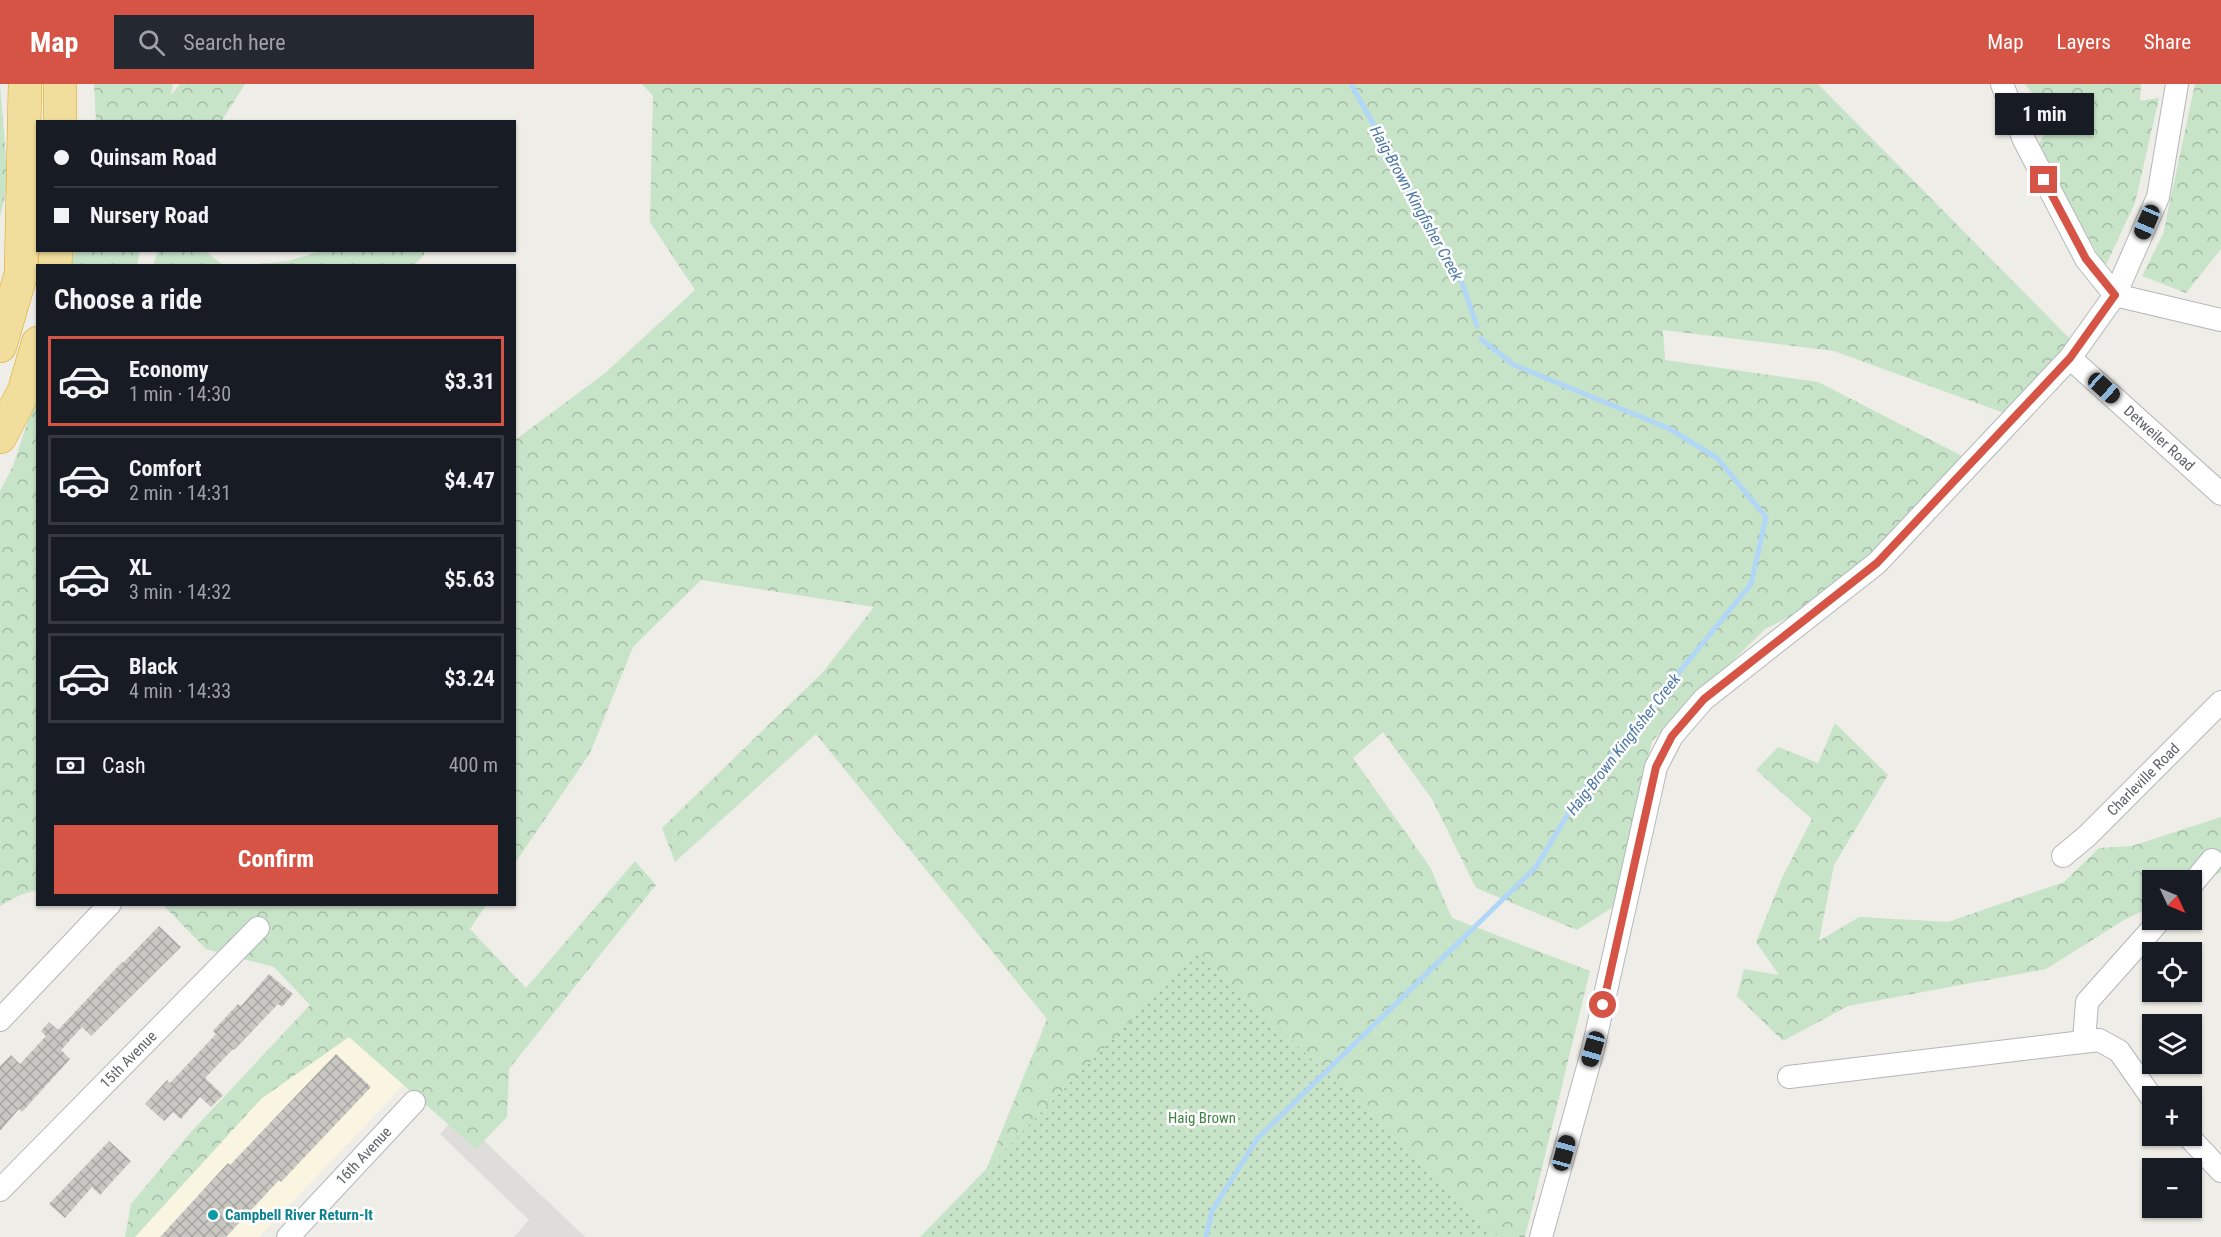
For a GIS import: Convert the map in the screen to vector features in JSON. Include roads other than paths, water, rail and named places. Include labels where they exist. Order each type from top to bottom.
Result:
[{"type":"highway","points":[[0,346],[21,274],[25,84]]},
{"type":"highway","points":[[60,84],[60,120]]},
{"type":"highway","points":[[0,437],[24,391],[36,350]]},
{"type":"street","points":[[2002,84],[2024,140],[2086,259],[2115,295],[2221,320]]},
{"type":"street","points":[[1541,1237],[1593,1049],[1656,767],[1672,736],[1704,699],[1877,563],[2070,358],[2115,295],[2158,197],[2177,84]]},
{"type":"street","name":"Detweiler Road","points":[[2070,358],[2221,494]]},
{"type":"street","name":"Charleville Road","points":[[2063,856],[2087,836],[2221,702]]},
{"type":"street","points":[[2202,872],[2212,860]]},
{"type":"street","points":[[0,1020],[108,906]]},
{"type":"street","name":"15th Avenue","points":[[0,1190],[258,928]]},
{"type":"street","points":[[2084,1041],[2087,1002],[2151,930]]},
{"type":"street","points":[[1789,1077],[2099,1040],[2119,1051],[2144,1086]]},
{"type":"street","name":"16th Avenue","points":[[288,1237],[414,1102]]},
{"type":"street","points":[[2197,1146],[2221,1171]]},
{"type":"waterway","name":"Haig-Brown Kingfisher Creek","points":[[1351,84],[1462,283],[1477,326]]},
{"type":"waterway","name":"Haig-Brown Kingfisher Creek","points":[[1206,1237],[1212,1211],[1257,1139],[1536,867],[1580,794],[1751,584],[1766,517],[1717,458],[1668,428],[1514,365],[1481,339]]},
{"type":"place","name":"Campbell River Return-It","points":[[213,1215]]},
{"type":"park label","name":"Haig Brown","points":[[1202,1118]]}]
